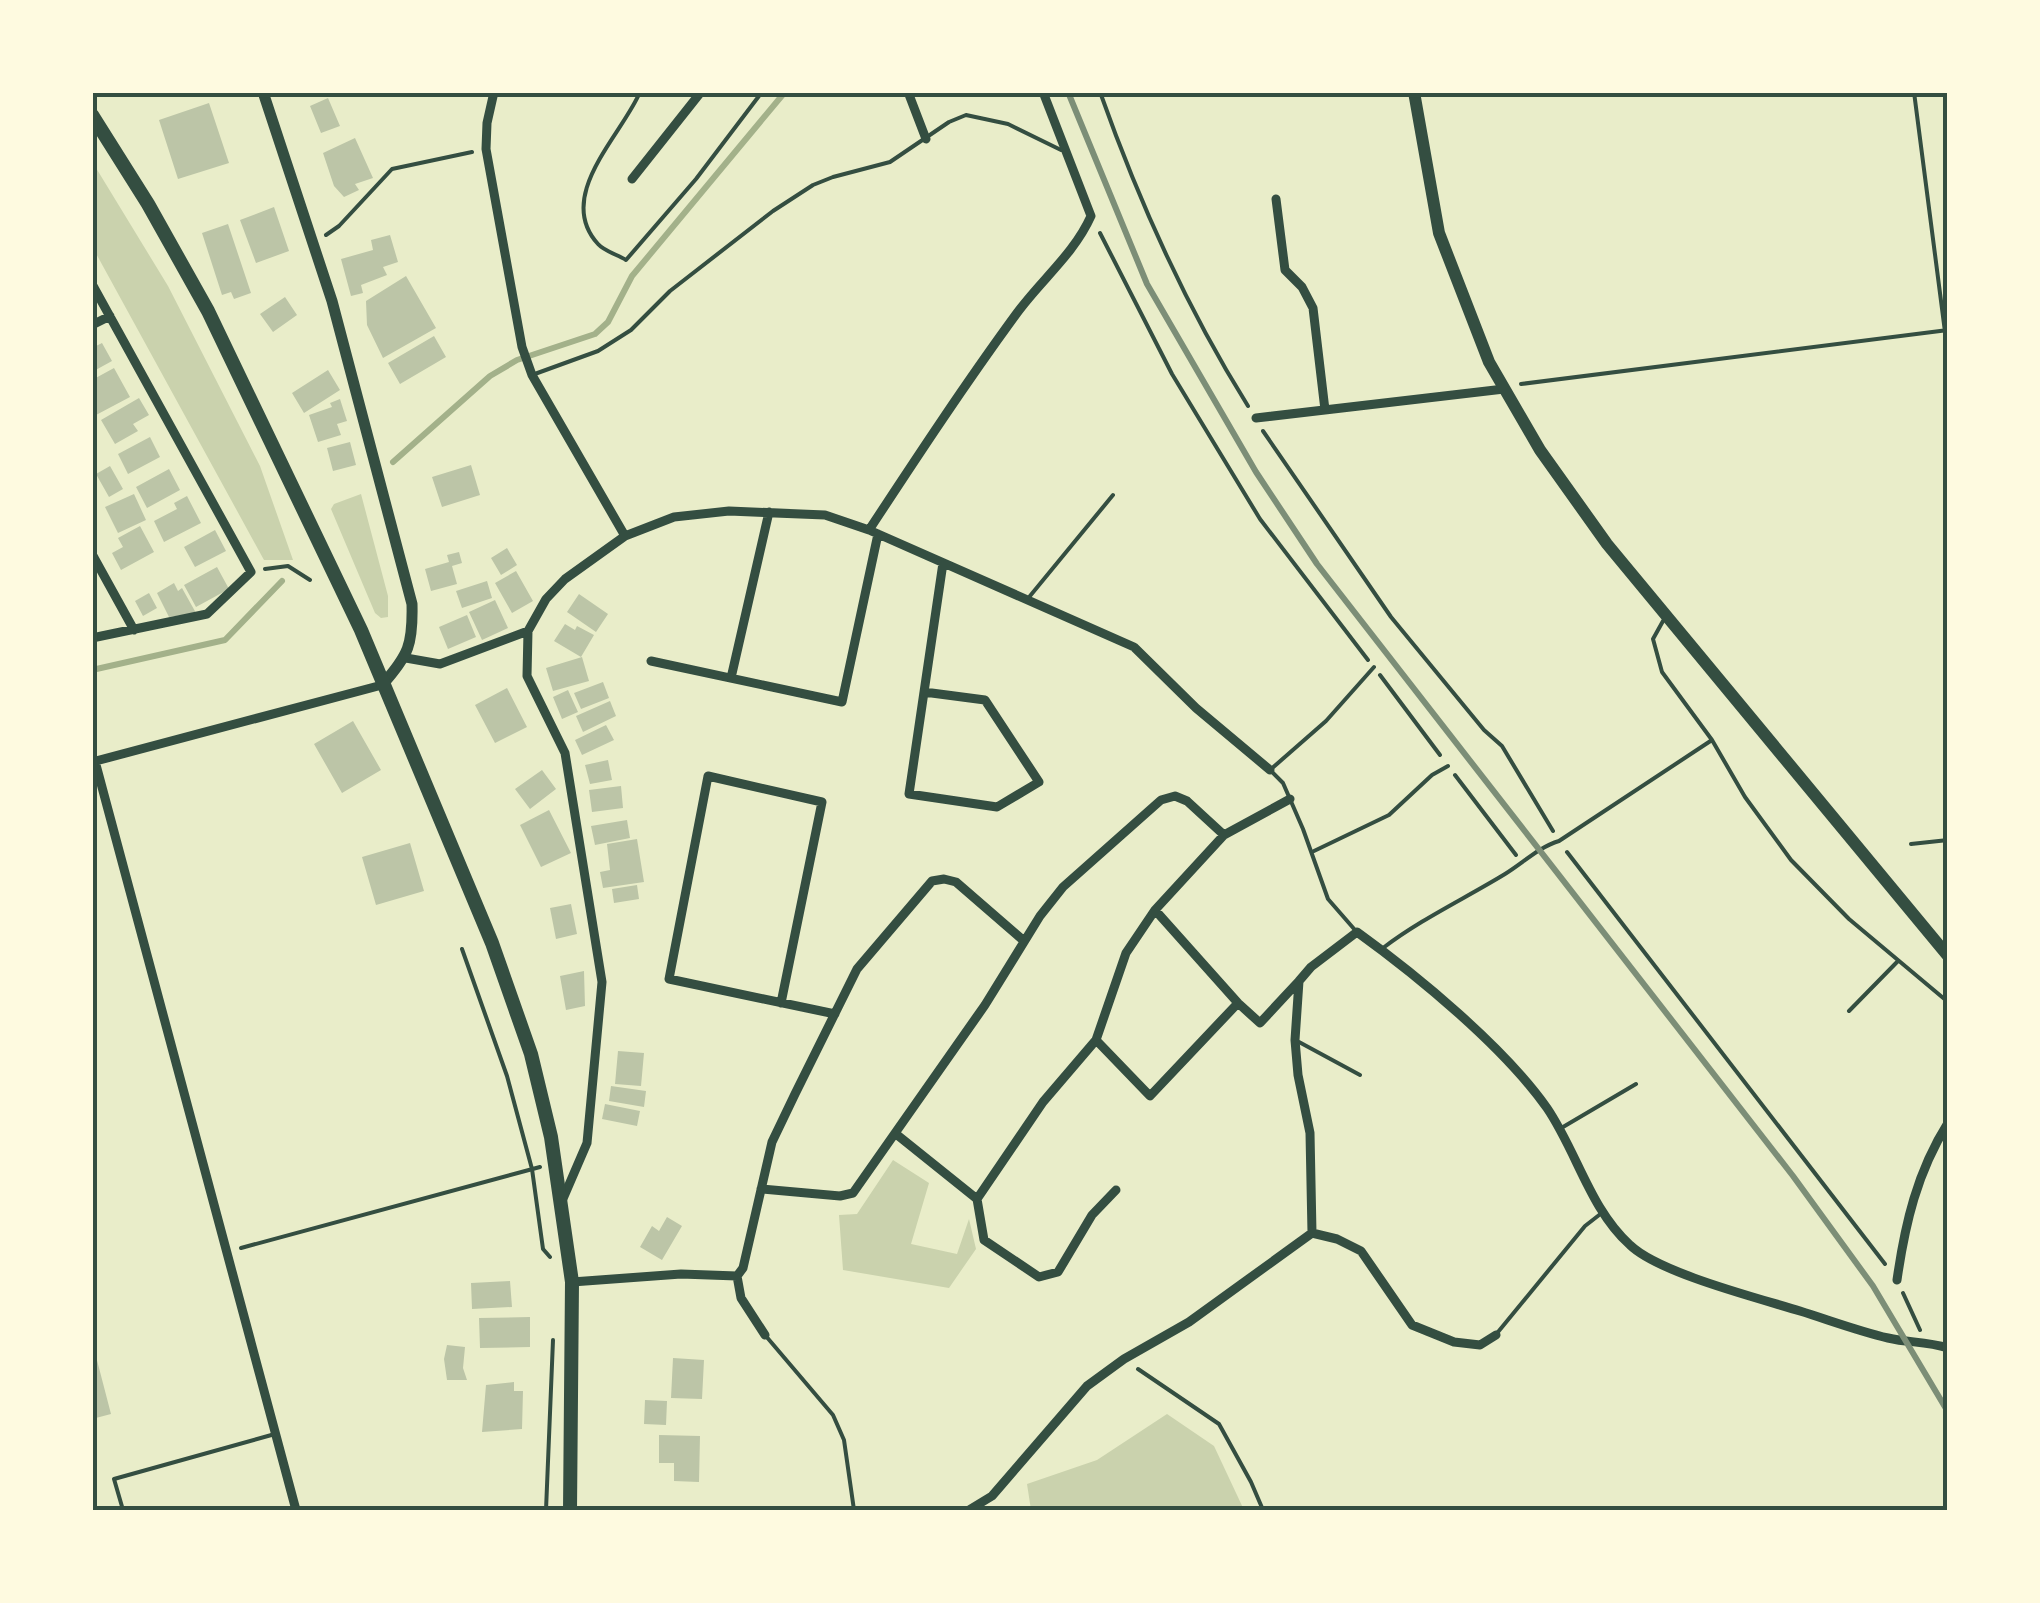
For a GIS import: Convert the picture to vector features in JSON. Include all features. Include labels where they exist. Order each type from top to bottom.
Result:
[{"type":"highway","points":[[92,115],[208,310],[361,630],[492,942],[531,1054],[556,1164],[572,1282],[570,1510]]},
{"type":"main road","points":[[1414,92],[1439,233],[1489,362],[1504,389],[1579,506],[1948,956]]},
{"type":"street","points":[[264,92],[332,300],[412,604],[413,635],[406,658],[382,685],[94,761],[296,1510]]},
{"type":"street","points":[[494,92],[486,149],[522,347],[532,374],[625,536]]},
{"type":"street","points":[[632,179],[701,92]]},
{"type":"street","points":[[908,92],[926,139]]},
{"type":"street","points":[[651,661],[842,702],[874,532],[962,388],[1029,297],[1081,239],[1091,216],[1044,92]]},
{"type":"street","points":[[1276,199],[1285,270],[1302,288],[1313,308],[1325,410]]},
{"type":"street","points":[[92,284],[250,572],[207,614],[92,638]]},
{"type":"street","points":[[92,325],[110,316]]},
{"type":"street","points":[[1256,418],[1504,389]]},
{"type":"street","points":[[562,1201],[587,1143],[602,982],[565,753],[527,676],[528,631],[546,599],[566,578],[625,536],[674,517],[729,510],[825,515],[874,532],[1134,648],[1196,708],[1270,770]]},
{"type":"street","points":[[731,678],[769,512]]},
{"type":"street","points":[[92,554],[134,630]]},
{"type":"street","points":[[924,692],[985,700],[1038,782],[997,807],[908,794],[943,563]]},
{"type":"street","points":[[406,658],[440,664],[528,631]]},
{"type":"street","points":[[782,1003],[822,802],[708,776],[669,980],[835,1014]]},
{"type":"street","points":[[761,1189],[840,1196],[853,1193],[1063,887],[1162,800],[1175,796],[1187,801],[1224,836]]},
{"type":"street","points":[[977,1199],[1044,1102],[1096,1040],[1126,953],[1154,910],[1224,836],[1290,800]]},
{"type":"street","points":[[766,1335],[741,1298],[738,1276],[772,1142],[858,969],[932,881],[944,879],[956,882],[1024,942]]},
{"type":"street","points":[[1154,910],[1238,1004],[1260,1023],[1312,967],[1357,932],[1411,972],[1510,1064],[1547,1109],[1604,1212],[1629,1245],[1665,1265],[1717,1285],[1879,1336],[1948,1348]]},
{"type":"street","points":[[1299,982],[1295,1040],[1310,1133],[1312,1233]]},
{"type":"street","points":[[1096,1040],[1150,1096],[1238,1004]]},
{"type":"street","points":[[1897,1280],[1914,1195],[1948,1123]]},
{"type":"street","points":[[896,1134],[977,1199],[984,1240],[1039,1277],[1058,1272],[1092,1215],[1116,1190]]},
{"type":"street","points":[[969,1510],[992,1496],[1087,1386],[1189,1322],[1312,1233],[1337,1239],[1361,1252],[1412,1325],[1454,1342],[1480,1344],[1496,1334]]},
{"type":"street","points":[[572,1282],[682,1274],[738,1276]]},
{"type":"lane","points":[[532,374],[598,351],[630,330],[670,291],[813,185],[890,162],[949,122],[966,115],[1008,124],[1065,152]]},
{"type":"lane","points":[[1026,600],[1113,495]]},
{"type":"lane","points":[[1666,615],[1653,639],[1662,672],[1712,740],[1745,798],[1792,860],[1849,919],[1948,1002]]},
{"type":"lane","points":[[1357,932],[1328,899],[1283,783],[1270,770],[1326,721],[1374,667]]},
{"type":"lane","points":[[1381,950],[1425,918],[1522,863],[1547,844],[1559,841],[1712,740]]},
{"type":"lane","points":[[1312,852],[1389,815],[1448,766]]},
{"type":"lane","points":[[1849,1011],[1899,961]]},
{"type":"lane","points":[[1295,1040],[1360,1075]]},
{"type":"lane","points":[[1558,1130],[1636,1084]]},
{"type":"lane","points":[[1496,1334],[1586,1226],[1604,1212]]},
{"type":"lane","points":[[766,1335],[833,1415],[844,1440],[854,1510]]},
{"type":"lane","points":[[123,1510],[114,1478],[274,1434]]},
{"type":"path","points":[[1100,92],[1139,197],[1211,346],[1278,457],[1391,618],[1484,730],[1502,746],[1559,841],[1897,1280],[1928,1342]]},
{"type":"path","points":[[1914,92],[1948,356]]},
{"type":"path","points":[[313,244],[340,226],[392,169],[486,149]]},
{"type":"path","points":[[1091,216],[1172,374],[1260,519],[1522,863]]},
{"type":"path","points":[[1504,389],[1531,381],[1946,330]]},
{"type":"path","points":[[250,572],[288,566],[310,580]]},
{"type":"path","points":[[1911,844],[1948,840]]},
{"type":"path","points":[[462,948],[507,1076],[532,1169],[544,1249],[553,1262]]},
{"type":"path","points":[[227,1252],[556,1164]]},
{"type":"path","points":[[546,1510],[554,1330]]},
{"type":"path","points":[[1124,1360],[1219,1424],[1263,1510]]},
{"type":"green space","points":[[93,163],[168,286],[260,466],[293,560],[264,560],[93,248]]},
{"type":"green space","points":[[361,494],[388,596],[388,617],[381,618],[375,613],[331,509],[334,504]]},
{"type":"green space","points":[[893,1160],[929,1183],[911,1244],[957,1254],[969,1219],[976,1249],[949,1288],[843,1270],[839,1215],[857,1214]]},
{"type":"green space","points":[[1167,1414],[1214,1446],[1244,1510],[1031,1510],[1027,1484],[1097,1460]]},
{"type":"building","points":[[328,98],[340,126],[321,133],[310,106]]},
{"type":"building","points":[[209,103],[229,163],[178,179],[159,120]]},
{"type":"building","points":[[355,138],[373,178],[355,184],[359,190],[344,197],[334,186],[323,153]]},
{"type":"building","points":[[274,207],[289,251],[256,263],[240,220]]},
{"type":"building","points":[[228,224],[251,293],[234,299],[231,292],[222,295],[202,233]]},
{"type":"building","points":[[390,235],[398,262],[383,267],[387,275],[361,285],[363,293],[351,296],[341,259],[373,250],[371,240]]},
{"type":"building","points":[[406,276],[436,328],[383,358],[367,325],[366,301]]},
{"type":"building","points":[[285,297],[297,315],[273,332],[260,314]]},
{"type":"building","points":[[434,336],[446,357],[400,384],[388,363]]},
{"type":"building","points":[[102,343],[112,361],[92,372],[92,348]]},
{"type":"building","points":[[114,368],[130,397],[96,415],[92,408],[92,380]]},
{"type":"building","points":[[328,370],[340,390],[304,413],[292,393]]},
{"type":"building","points":[[139,398],[149,415],[133,424],[138,431],[115,444],[101,420]]},
{"type":"building","points":[[340,399],[347,421],[337,424],[341,435],[318,442],[309,415],[332,407],[330,403]]},
{"type":"building","points":[[150,437],[160,457],[128,474],[118,454]]},
{"type":"building","points":[[350,442],[356,465],[333,471],[327,448]]},
{"type":"building","points":[[471,465],[480,495],[442,507],[432,477]]},
{"type":"building","points":[[110,466],[123,489],[109,497],[96,474]]},
{"type":"building","points":[[169,469],[180,490],[147,508],[136,487]]},
{"type":"building","points":[[134,494],[146,520],[118,533],[105,507]]},
{"type":"building","points":[[187,496],[201,523],[164,542],[154,521],[177,509],[174,503]]},
{"type":"building","points":[[140,526],[154,552],[121,570],[112,553],[123,547],[118,538]]},
{"type":"building","points":[[215,530],[226,551],[195,567],[184,547]]},
{"type":"building","points":[[507,548],[517,565],[501,575],[491,558]]},
{"type":"building","points":[[459,552],[462,563],[452,566],[457,584],[431,591],[425,569],[449,562],[447,555]]},
{"type":"building","points":[[217,567],[229,589],[196,607],[184,585]]},
{"type":"building","points":[[516,571],[533,601],[512,613],[495,583]]},
{"type":"building","points":[[487,581],[492,598],[462,608],[456,591]]},
{"type":"building","points":[[174,583],[178,591],[182,588],[196,613],[169,617],[157,593]]},
{"type":"building","points":[[149,593],[157,608],[143,616],[135,601]]},
{"type":"building","points":[[579,594],[608,614],[596,632],[567,612]]},
{"type":"building","points":[[495,600],[508,628],[482,640],[469,612]]},
{"type":"building","points":[[467,615],[476,637],[448,649],[439,627]]},
{"type":"building","points":[[565,624],[594,635],[581,657],[554,641]]},
{"type":"building","points":[[582,657],[589,681],[553,691],[546,668]]},
{"type":"building","points":[[603,682],[609,698],[581,709],[574,693]]},
{"type":"building","points":[[507,688],[527,727],[495,743],[475,705]]},
{"type":"building","points":[[568,690],[578,712],[562,719],[553,697]]},
{"type":"building","points":[[610,701],[616,716],[583,732],[576,716]]},
{"type":"building","points":[[353,721],[381,770],[342,793],[314,744]]},
{"type":"building","points":[[606,725],[614,740],[582,755],[575,740]]},
{"type":"building","points":[[608,760],[612,780],[590,784],[585,765]]},
{"type":"building","points":[[542,770],[556,789],[530,809],[515,789]]},
{"type":"building","points":[[621,786],[623,808],[592,812],[589,790]]},
{"type":"building","points":[[549,810],[571,853],[541,867],[520,825]]},
{"type":"building","points":[[627,820],[630,838],[595,845],[591,826]]},
{"type":"building","points":[[637,839],[644,882],[603,888],[600,872],[610,870],[607,844]]},
{"type":"building","points":[[410,843],[424,891],[376,905],[362,857]]},
{"type":"building","points":[[637,885],[639,899],[614,903],[612,889]]},
{"type":"building","points":[[571,904],[577,934],[556,939],[550,908]]},
{"type":"building","points":[[584,971],[585,1006],[566,1010],[560,976]]},
{"type":"building","points":[[618,1051],[644,1053],[641,1086],[615,1084]]},
{"type":"building","points":[[611,1086],[646,1091],[644,1107],[609,1101]]},
{"type":"building","points":[[605,1104],[640,1111],[637,1126],[602,1119]]},
{"type":"building","points":[[667,1217],[682,1226],[662,1260],[640,1247],[652,1226],[659,1231]]},
{"type":"building","points":[[510,1281],[512,1307],[472,1309],[471,1283]]},
{"type":"building","points":[[530,1317],[530,1347],[480,1348],[479,1318]]},
{"type":"building","points":[[92,1341],[111,1414],[92,1419]]},
{"type":"building","points":[[447,1345],[465,1347],[463,1368],[467,1380],[447,1380]]},
{"type":"building","points":[[673,1358],[704,1360],[702,1399],[671,1398]]},
{"type":"building","points":[[514,1382],[514,1391],[523,1391],[522,1429],[482,1432],[486,1385]]},
{"type":"building","points":[[645,1400],[667,1401],[666,1425],[644,1424]]},
{"type":"building","points":[[659,1435],[700,1436],[699,1482],[674,1481],[674,1463],[659,1463]]},
{"type":"waterway","points":[[393,462],[490,376],[517,360],[595,334],[608,322],[632,276],[785,92]]},
{"type":"waterway","points":[[92,670],[225,640],[282,581]]},
{"type":"railway","points":[[1068,92],[1147,284],[1256,472],[1317,564],[1793,1176],[1873,1286],[1948,1412]]}]
